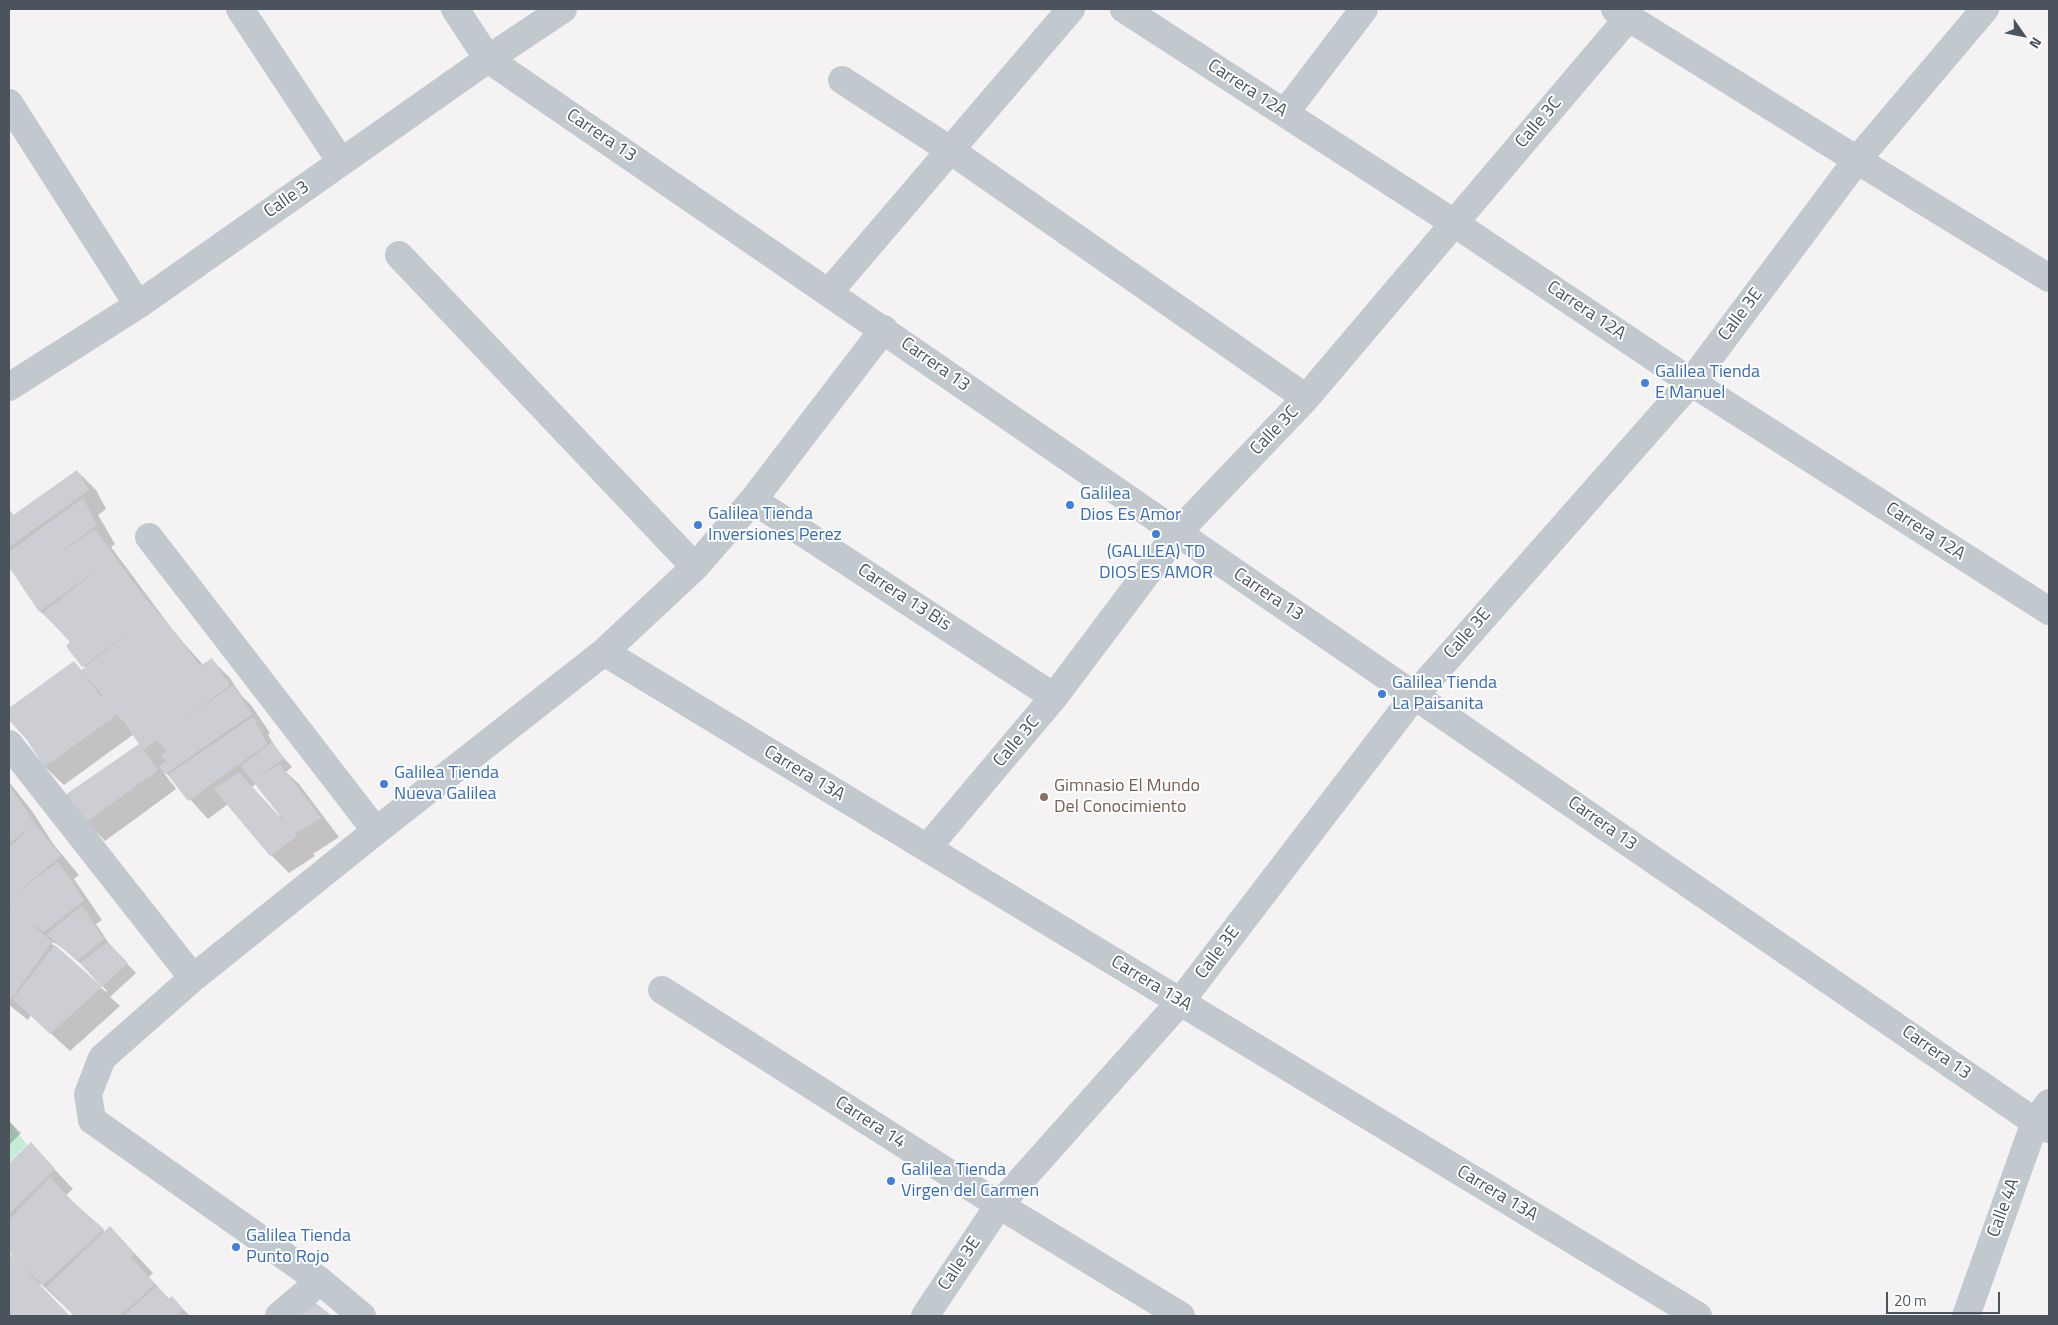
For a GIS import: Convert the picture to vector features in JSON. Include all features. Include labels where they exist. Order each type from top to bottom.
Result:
[{"type":"street","points":[[240,9],[341,162]]},
{"type":"street","name":"Carrera 13","points":[[455,9],[488,59],[884,329],[1414,695],[2045,1118]]},
{"type":"street","name":"Calle 3","points":[[9,387],[138,305],[488,59],[563,9]]},
{"type":"street","points":[[828,292],[1071,9]]},
{"type":"street","name":"Carrera 12A","points":[[1124,9],[1454,223],[1691,382],[2049,611]]},
{"type":"street","points":[[1285,114],[1364,9]]},
{"type":"street","name":"Calle 3E","points":[[925,1316],[999,1205],[1180,1002],[1414,695],[1691,382],[1857,160],[1986,9]]},
{"type":"street","points":[[1622,13],[2049,278]]},
{"type":"street","name":"Calle 3C","points":[[927,848],[1054,697],[1178,532],[1306,398],[1454,223],[1622,13]]},
{"type":"street","points":[[842,80],[950,150],[1306,398]]},
{"type":"street","points":[[9,104],[138,305]]},
{"type":"street","points":[[399,255],[695,567]]},
{"type":"street","points":[[362,1316],[320,1280],[92,1120],[88,1094],[102,1058],[193,978],[376,830],[604,652],[695,567],[752,500],[884,329]]},
{"type":"street","name":"Carrera 13 Bis","points":[[752,500],[1054,697]]},
{"type":"street","points":[[149,537],[376,830]]},
{"type":"street","name":"Carrera 13A","points":[[604,652],[1698,1316]]},
{"type":"street","points":[[9,744],[193,978]]},
{"type":"street","name":"Carrera 14","points":[[662,990],[999,1205],[1181,1316]]},
{"type":"street","name":"Calle 4A","points":[[1966,1316],[2045,1118]]},
{"type":"street","points":[[279,1316],[320,1280]]},
{"type":"green space","points":[[9,1121],[27,1145],[9,1162]]},
{"type":"building","points":[[77,470],[89,490],[9,547],[9,511],[12,516]]},
{"type":"building","points":[[83,498],[97,525],[50,560],[95,529],[141,593],[180,638],[200,666],[212,658],[230,685],[180,723],[233,685],[252,714],[165,774],[159,766],[167,761],[161,756],[166,750],[156,740],[143,750],[158,770],[85,823],[65,795],[139,744],[117,715],[44,767],[27,740],[9,720],[9,708],[74,661],[81,670],[138,626],[82,667],[66,646],[70,642],[43,613],[103,565],[39,612],[9,567],[9,552]],"holes":[[[82,672],[103,695],[101,697]]]},
{"type":"building","points":[[253,717],[267,744],[188,801],[168,775]]},
{"type":"building","points":[[272,742],[284,758],[257,778],[280,764],[321,818],[295,834],[297,836],[270,856],[214,789],[239,772],[291,830],[241,766]]},
{"type":"building","points":[[9,785],[36,825],[61,856],[13,895],[58,862],[84,900],[44,932],[28,920],[52,942],[9,1002],[9,904],[15,908],[9,903],[9,847],[32,827],[9,843]]},
{"type":"building","points":[[82,906],[104,939],[77,961],[47,934]]},
{"type":"building","points":[[108,942],[128,963],[50,1034],[13,999],[55,945],[101,986],[80,963]]},
{"type":"building","points":[[31,1142],[55,1169],[9,1214],[9,1163]]},
{"type":"building","points":[[50,1177],[74,1203],[104,1229],[43,1285],[20,1264],[70,1316],[9,1316],[9,1253],[15,1259],[9,1251],[9,1220]]},
{"type":"building","points":[[110,1226],[135,1254],[131,1257],[155,1284],[120,1316],[74,1316],[47,1287]]},
{"type":"building","points":[[157,1286],[168,1299],[172,1296],[183,1309],[175,1316],[123,1316]]},
{"type":"building","points":[[307,1296],[332,1316],[284,1316]]},
{"type":"place","name":"Galilea Tienda E Manuel","points":[[1645,383]]},
{"type":"place","name":"Galilea Dios Es Amor","points":[[1070,505]]},
{"type":"place","name":"Galilea Tienda Inversiones Perez","points":[[698,525]]},
{"type":"place","name":"(GALILEA) TD DIOS ES AMOR","points":[[1156,534]]},
{"type":"place","name":"Galilea Tienda La Paisanita","points":[[1382,694]]},
{"type":"place","name":"Galilea Tienda Nueva Galilea","points":[[384,784]]},
{"type":"place","name":"Gimnasio El Mundo Del Conocimiento","points":[[1044,797]]},
{"type":"place","name":"Galilea Tienda Virgen del Carmen","points":[[891,1181]]},
{"type":"place","name":"Galilea Tienda Punto Rojo","points":[[236,1247]]}]
